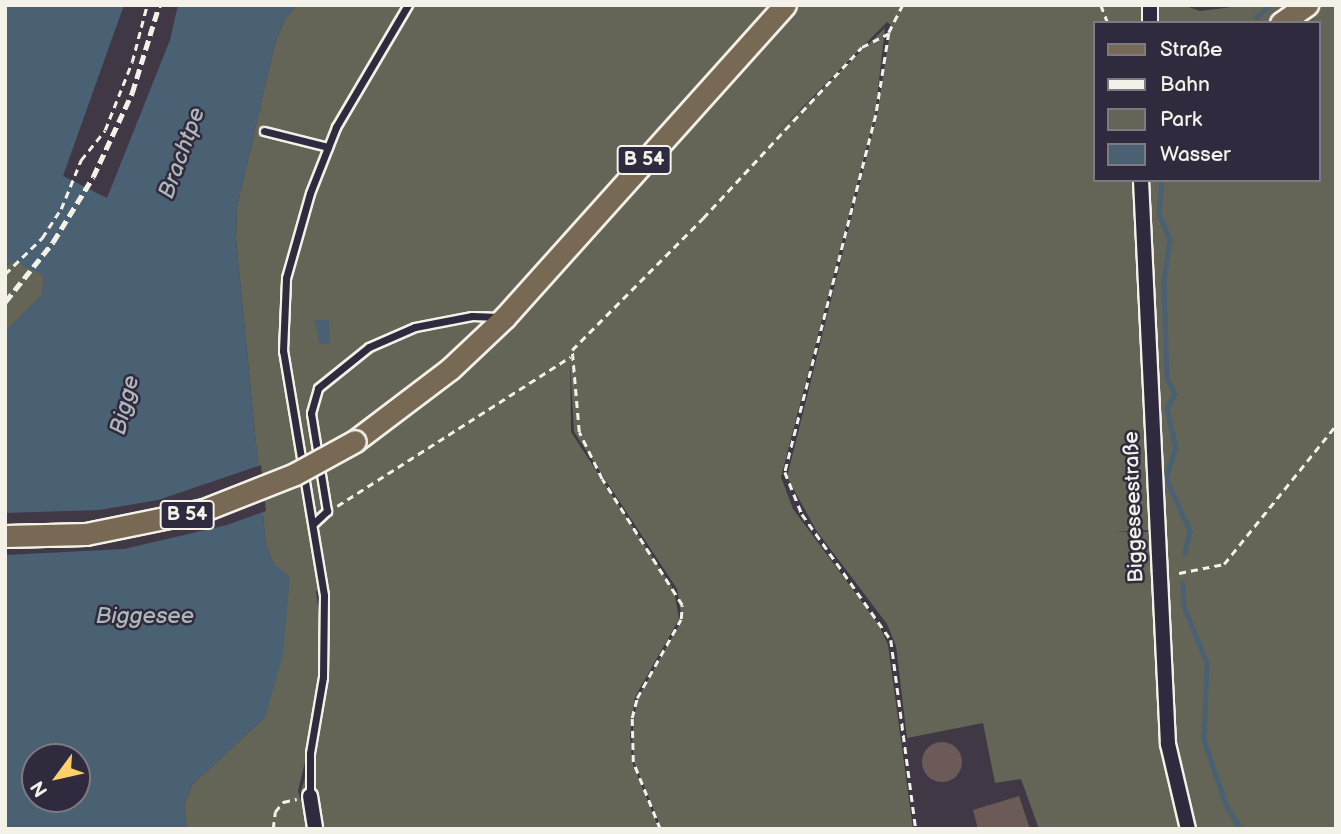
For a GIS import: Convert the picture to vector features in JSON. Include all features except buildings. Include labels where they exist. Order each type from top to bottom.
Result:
[{"type":"main road","name":"B 54","points":[[5,536],[86,534],[204,510],[295,474],[355,441],[433,383],[505,317],[785,5]]},
{"type":"main road","points":[[1284,21],[1307,5]]},
{"type":"street","name":"Biggeseestraße","points":[[1141,182],[1168,744],[1188,829]]},
{"type":"street","points":[[310,796],[315,829]]},
{"type":"lane","points":[[310,796],[310,753],[325,637],[314,523],[295,437],[282,314],[296,236],[328,147],[353,93],[408,5]]},
{"type":"lane","points":[[264,131],[328,147]]},
{"type":"lane","points":[[314,523],[327,511],[311,413],[318,388],[369,347],[415,327],[472,316],[505,317]]},
{"type":"path","points":[[5,274],[42,237],[89,153],[105,130],[119,97],[147,5]]},
{"type":"path","points":[[903,5],[889,33],[876,115],[785,478],[802,514],[891,640],[916,829]]},
{"type":"path","points":[[660,829],[633,762],[632,718],[636,698],[681,620],[682,605],[590,456],[579,432],[570,357],[579,338],[703,218],[862,47],[889,33]]},
{"type":"path","points":[[327,511],[570,357]]},
{"type":"path","points":[[1179,573],[1224,564],[1336,425]]},
{"type":"path","points":[[273,829],[275,812],[283,802],[310,796]]},
{"type":"green space","points":[[297,5],[1183,5],[1200,11],[1248,5],[1336,5],[1336,829],[1195,829],[1190,813],[1175,742],[1149,182],[1320,182],[1320,21],[1092,21],[1092,182],[1134,182],[1150,530],[1114,532],[1149,532],[1162,745],[1182,829],[1039,829],[1021,779],[995,783],[983,723],[907,738],[896,646],[887,624],[816,530],[787,477],[877,115],[891,25],[887,22],[771,139],[885,28],[875,115],[781,477],[793,509],[879,625],[888,645],[913,829],[662,829],[634,762],[632,736],[637,699],[682,620],[677,589],[574,432],[570,359],[571,432],[674,590],[679,619],[635,697],[630,735],[632,762],[659,829],[314,829],[301,791],[322,720],[328,635],[320,593],[316,591],[322,636],[316,715],[298,791],[309,829],[187,829],[184,805],[192,785],[265,717],[274,564],[266,546],[236,239],[237,207],[275,43],[285,19]]},
{"type":"green space","points":[[13,260],[44,275],[42,295],[5,332],[5,268]]},
{"type":"water","name":"Biggesee","points":[[5,5],[124,5],[63,176],[107,198],[170,40],[178,5],[297,5],[285,19],[275,43],[237,207],[236,239],[266,546],[274,564],[290,577],[283,655],[265,717],[192,785],[184,805],[187,829],[5,829],[5,332],[42,295],[44,276],[13,260],[5,268]]},
{"type":"water","points":[[315,320],[329,320],[330,344],[319,344]]},
{"type":"pier","points":[[261,465],[266,511],[227,525],[124,549],[5,555],[5,513],[99,510],[158,500]]},
{"type":"waterway","points":[[1256,17],[1270,5]]},
{"type":"waterway","points":[[1162,182],[1159,213],[1170,240],[1164,281],[1167,378],[1175,394],[1167,409],[1176,447],[1166,478],[1190,531],[1185,553]]},
{"type":"waterway","points":[[1183,583],[1184,606],[1207,663],[1204,740],[1227,807],[1241,829]]},
{"type":"railway","points":[[5,302],[53,242],[93,177],[132,93],[159,5]]},
{"type":"water label","name":"Brachtpe","points":[[182,153]]},
{"type":"water label","name":"Bigge","points":[[125,405]]}]
